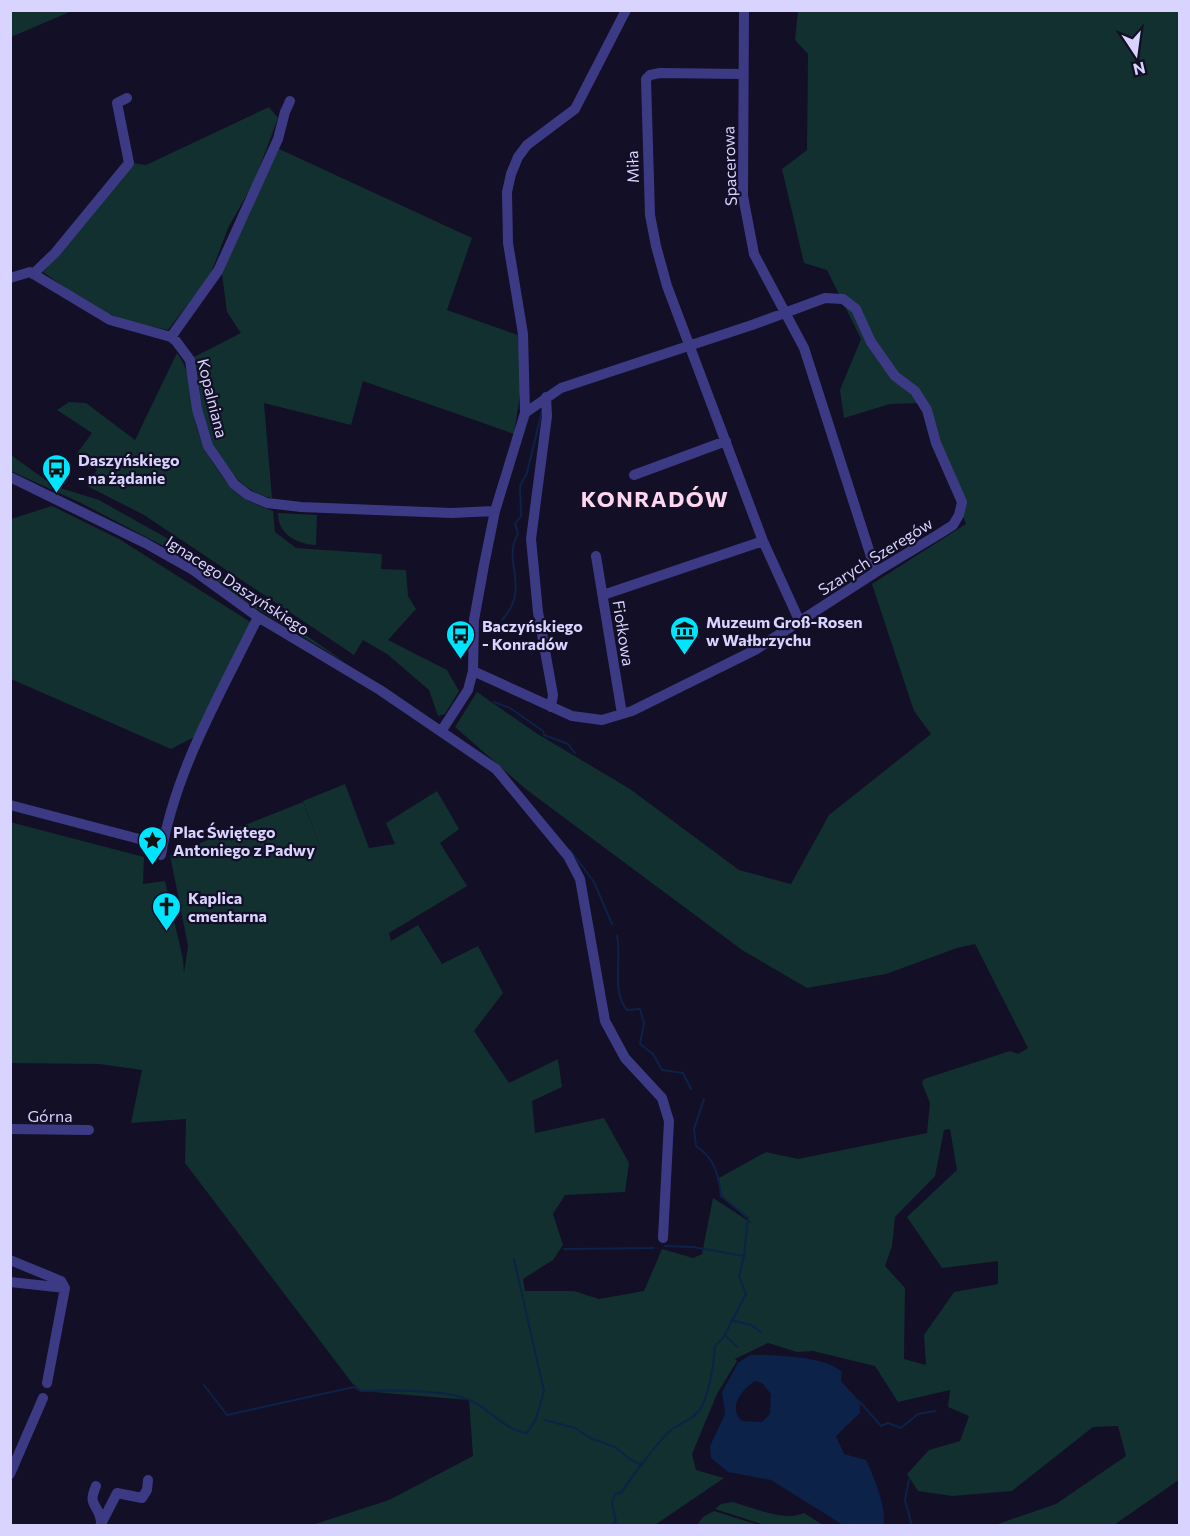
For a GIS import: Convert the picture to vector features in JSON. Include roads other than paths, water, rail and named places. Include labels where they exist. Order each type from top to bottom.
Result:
[{"type":"street","points":[[442,730],[468,690],[473,671],[474,620],[495,511],[525,413],[523,334],[507,243],[507,192],[511,174],[518,157],[527,145],[574,110],[626,10]]},
{"type":"street","name":"Spacerowa","points":[[744,10],[743,195],[754,254],[804,348],[812,368],[876,572]]},
{"type":"street","name":"Miła","points":[[743,74],[660,73],[650,75],[646,82],[650,215],[667,286],[763,541],[799,620]]},
{"type":"street","points":[[33,274],[55,253],[129,163],[117,103],[127,98]]},
{"type":"street","points":[[10,278],[30,272],[110,320],[171,337],[218,271],[278,139],[290,100]]},
{"type":"street","name":"Szarych Szeregów","points":[[473,671],[572,716],[602,720],[622,714],[675,692],[755,650],[799,620],[953,525],[959,515],[962,502],[936,443],[927,410],[915,391],[895,376],[872,342],[851,303],[843,298],[825,298],[784,313]]},
{"type":"street","points":[[525,413],[561,388],[784,313]]},
{"type":"street","name":"Kopalniana","points":[[171,337],[189,360],[197,409],[208,446],[234,484],[248,495],[267,503],[301,507],[450,513],[495,511]]},
{"type":"street","points":[[546,397],[547,416],[531,538],[538,612],[553,695],[551,707]]},
{"type":"street","points":[[634,475],[726,441]]},
{"type":"street","name":"Ignacego Daszyńskiego","points":[[10,477],[145,543],[193,570],[258,617],[442,730],[496,769],[568,856],[580,879],[605,1021],[625,1058],[662,1098],[669,1121],[663,1238]]},
{"type":"street","points":[[603,595],[763,541]]},
{"type":"street","name":"Fiołkowa","points":[[596,556],[622,714]]},
{"type":"street","points":[[10,805],[162,850],[182,781],[196,744],[258,617]]},
{"type":"street","name":"Górna","points":[[10,1129],[89,1130]]},
{"type":"street","points":[[10,1260],[61,1281],[65,1287],[47,1383]]},
{"type":"street","points":[[10,1281],[65,1287]]},
{"type":"street","points":[[10,1474],[43,1398]]},
{"type":"street","points":[[100,1523],[117,1493],[142,1498],[147,1490],[148,1480]]},
{"type":"street","points":[[96,1486],[92,1503],[100,1511],[100,1523]]},
{"type":"water","points":[[750,1355],[785,1356],[824,1363],[842,1372],[841,1381],[860,1402],[860,1413],[836,1436],[844,1454],[866,1460],[882,1502],[883,1525],[843,1525],[771,1480],[728,1472],[711,1458],[710,1446],[725,1414],[722,1392],[738,1363]],"holes":[[[755,1381],[762,1383],[771,1394],[770,1414],[762,1422],[742,1421],[736,1410],[738,1399]]]},
{"type":"waterway","points":[[502,620],[511,608],[515,596],[513,554],[518,534],[515,524],[521,516],[520,486],[527,473],[542,411]]},
{"type":"waterway","points":[[494,702],[510,708],[543,731],[544,735],[568,744],[575,753]]},
{"type":"waterway","points":[[570,850],[594,882],[612,924]]},
{"type":"waterway","points":[[617,936],[619,994],[627,1010],[640,1009],[644,1023],[640,1044],[653,1054],[662,1070],[683,1073],[691,1089]]},
{"type":"waterway","points":[[611,1526],[616,1521],[612,1503],[615,1494],[622,1492],[666,1435],[695,1415],[702,1406],[710,1380],[715,1346],[723,1338],[746,1294],[739,1276],[744,1256],[748,1218],[721,1196],[714,1167],[707,1156],[696,1146],[694,1129],[704,1099]]},
{"type":"waterway","points":[[665,1246],[693,1247],[744,1256]]},
{"type":"waterway","points":[[564,1249],[654,1248]]},
{"type":"waterway","points":[[204,1385],[227,1415],[354,1387],[361,1391],[443,1393],[467,1399],[511,1428],[527,1433],[536,1419],[544,1391],[514,1259]]},
{"type":"waterway","points":[[731,1320],[751,1325],[761,1332]]},
{"type":"waterway","points":[[725,1335],[737,1347]]},
{"type":"waterway","points":[[860,1402],[881,1426],[888,1423],[901,1428],[918,1414],[935,1411]]},
{"type":"waterway","points":[[545,1420],[575,1428],[590,1438],[615,1447],[631,1460],[642,1465]]},
{"type":"waterway","points":[[909,1479],[905,1500],[912,1526]]},
{"type":"place","name":"Daszyńskiego - na żądanie","points":[[57,494]]},
{"type":"place","name":"Muzeum Groß-Rosen w Wałbrzychu","points":[[685,656]]},
{"type":"place","name":"Baczyńskiego - Konradów","points":[[461,660]]},
{"type":"place","name":"Plac Świętego Antoniego z Padwy","points":[[152,866]]},
{"type":"place","name":"Kaplica cmentarna","points":[[167,932]]},
{"type":"district","name":"KONRADÓW","points":[[655,498]]}]
